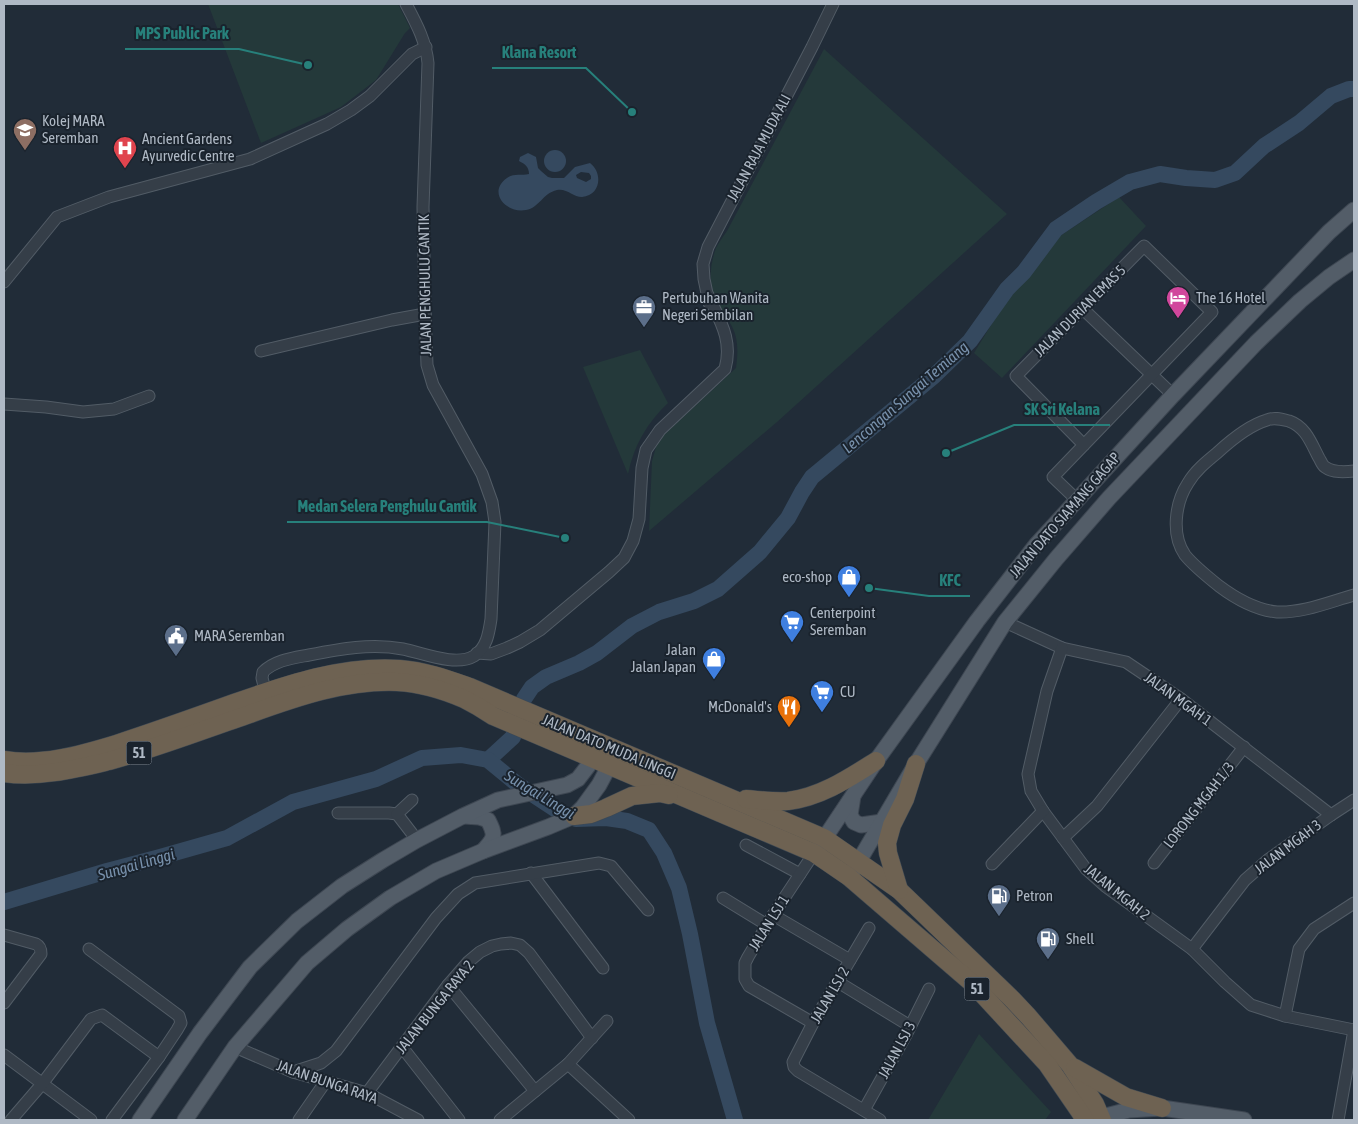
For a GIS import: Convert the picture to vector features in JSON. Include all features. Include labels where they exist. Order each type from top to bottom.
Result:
[{"type":"highway","name":"JALAN DATO MUDA LINGGI","points":[[4,773],[36,774],[66,771],[138,753],[268,699],[302,680],[326,674],[377,668],[424,672],[447,679],[470,687],[496,708],[596,751],[730,798],[819,846],[850,877],[972,983],[1047,1064],[1080,1112],[1094,1119],[1094,1104],[1070,1065],[1012,999],[899,890],[859,862],[819,846],[686,799],[614,758]]},
{"type":"highway","name":"JALAN DATO MUDA LINGGI","points":[[4,760],[36,761],[63,758],[268,699]]},
{"type":"highway","points":[[730,798],[788,801],[814,795],[836,786],[876,761]]},
{"type":"highway","points":[[899,890],[888,853],[887,842],[892,825],[906,799],[916,764]]},
{"type":"highway","points":[[574,816],[591,814],[632,796],[660,793],[686,799]]},
{"type":"highway","points":[[1070,1065],[1156,1116]]},
{"type":"main road","name":"JALAN DATO SIAMANG GAGAP","points":[[819,846],[876,761],[997,594],[1036,545],[1173,396],[1329,232],[1354,210]]},
{"type":"main road","name":"JALAN DATO SIAMANG GAGAP","points":[[850,877],[916,764],[1005,622],[1082,529],[1256,343],[1300,302],[1354,260]]},
{"type":"main road","points":[[140,1120],[200,1032],[250,967],[297,921],[342,886],[417,840],[463,816],[498,800],[567,785],[578,779],[596,751]]},
{"type":"main road","points":[[185,1120],[234,1047],[307,963],[347,929],[390,898],[436,871],[574,816],[599,785],[614,758]]},
{"type":"main road","points":[[854,794],[850,815],[854,822],[862,825],[882,822]]},
{"type":"main road","points":[[463,816],[479,817],[488,820],[494,834],[492,840],[483,851]]},
{"type":"main road","points":[[1094,1119],[1129,1110],[1156,1116]]},
{"type":"main road","points":[[1137,1120],[1156,1116],[1195,1113],[1244,1120]]},
{"type":"street","name":"JALAN PENGHULU CANTIK","points":[[406,4],[426,47],[428,79],[423,207],[428,365],[433,384],[482,474],[492,502],[495,522],[489,634],[477,653]]},
{"type":"street","name":"JALAN RAJA MUDA ALI","points":[[477,653],[491,654],[520,642],[540,630],[624,558],[634,540],[639,519],[642,468],[646,450],[660,430],[725,369],[728,358],[727,340],[723,330],[722,336],[717,335],[704,279],[703,264],[708,247],[833,4]]},
{"type":"street","points":[[4,282],[57,217],[110,197],[250,159],[310,132],[351,110],[370,96],[412,54],[426,47]]},
{"type":"street","name":"JALAN DURIAN EMAS 5","points":[[1084,445],[1016,376],[1144,246],[1212,312],[1151,375]]},
{"type":"street","points":[[1082,308],[1173,396]]},
{"type":"street","points":[[261,351],[425,314]]},
{"type":"street","points":[[1077,500],[1053,477],[1151,375]]},
{"type":"street","points":[[4,404],[83,412],[114,409],[149,396]]},
{"type":"street","points":[[1354,471],[1333,471],[1323,467],[1306,432],[1294,423],[1280,418],[1268,419],[1254,425],[1225,446],[1201,467],[1187,483],[1180,500],[1176,521],[1178,539],[1185,555],[1206,576],[1231,595],[1253,606],[1276,612],[1297,611],[1354,595]]},
{"type":"street","name":"JALAN MGAH 1","points":[[1005,622],[1062,648],[1126,662],[1181,699],[1331,814]]},
{"type":"street","points":[[268,699],[262,678],[263,672],[273,664],[296,658],[346,648],[385,647],[404,649],[448,659],[464,660],[475,656],[477,653]]},
{"type":"street","name":"JALAN MGAH 2","points":[[1062,648],[1047,691],[1028,774],[1031,791],[1043,811],[1086,869],[1105,886],[1192,950],[1251,1004],[1285,1016],[1354,1030]]},
{"type":"street","points":[[1063,838],[1093,811],[1181,699]]},
{"type":"street","name":"LORONG MGAH 1/3","points":[[1154,863],[1244,747]]},
{"type":"street","points":[[397,814],[412,800]]},
{"type":"street","name":"JALAN MGAH 3","points":[[1192,950],[1246,880],[1269,859],[1331,814],[1354,800]]},
{"type":"street","points":[[992,864],[1043,811]]},
{"type":"street","points":[[338,813],[397,814],[417,840]]},
{"type":"street","points":[[746,845],[800,874]]},
{"type":"street","name":"JALAN LSJ 1","points":[[813,1023],[749,986],[746,979],[745,963],[773,915],[819,846]]},
{"type":"street","points":[[293,1072],[321,1063],[336,1051],[436,918],[458,894],[475,883],[599,863],[611,866],[648,910]]},
{"type":"street","points":[[531,873],[603,968]]},
{"type":"street","points":[[723,898],[767,926]]},
{"type":"street","points":[[1285,1016],[1299,948],[1314,929],[1354,903]]},
{"type":"street","points":[[773,915],[850,960]]},
{"type":"street","name":"JALAN LSJ 2","points":[[864,1110],[798,1071],[794,1067],[793,1062],[813,1023],[868,928]]},
{"type":"street","points":[[4,935],[36,944],[41,949],[41,954],[4,1003]]},
{"type":"street","name":"JALAN BUNGA RAYA 2","points":[[367,1093],[448,985],[468,962],[480,952],[492,946],[511,943],[520,945],[529,953],[592,1038]]},
{"type":"street","points":[[89,948],[179,1016],[181,1023],[159,1057],[112,1120]]},
{"type":"street","points":[[838,982],[910,1026]]},
{"type":"street","points":[[448,985],[535,1091]]},
{"type":"street","name":"JALAN LSJ 3","points":[[864,1110],[929,989]]},
{"type":"street","points":[[11,1120],[42,1084],[92,1019],[102,1015],[159,1057]]},
{"type":"street","points":[[500,1120],[568,1064],[607,1021]]},
{"type":"street","points":[[1338,1120],[1354,1030]]},
{"type":"street","name":"JALAN BUNGA RAYA","points":[[234,1047],[293,1072],[367,1093],[418,1120]]},
{"type":"street","points":[[402,1047],[459,1120]]},
{"type":"street","points":[[4,1055],[91,1120]]},
{"type":"street","points":[[568,1064],[629,1120]]},
{"type":"street","points":[[299,1120],[326,1081]]},
{"type":"street","points":[[864,1110],[880,1120]]},
{"type":"green space","points":[[208,4],[398,4],[410,28],[376,80],[341,107],[261,143]]},
{"type":"green space","points":[[824,49],[1007,214],[777,422],[649,531],[652,461],[656,447],[664,435],[736,368],[735,334],[730,323],[718,307],[711,288],[711,268],[716,248],[727,231]]},
{"type":"green space","points":[[1119,197],[1146,226],[1002,378],[974,353],[1010,294],[1033,270],[1057,238]]},
{"type":"green space","points":[[640,350],[668,403],[642,435],[628,474],[583,367]]},
{"type":"green space","points":[[979,1034],[1051,1112],[1045,1120],[928,1120]]},
{"type":"water","points":[[555,150],[565,157],[566,161],[559,171],[555,172],[545,165],[544,161],[551,151]]},
{"type":"water","points":[[528,153],[536,157],[538,168],[548,177],[552,178],[564,178],[575,167],[590,163],[597,172],[598,183],[593,192],[582,197],[564,190],[557,190],[548,194],[530,209],[512,209],[502,201],[499,189],[501,184],[510,176],[529,174],[526,166],[519,161],[520,157]],"holes":[[[581,172],[589,173],[591,179],[586,182],[577,178],[576,175]]]},
{"type":"waterway","name":"Lencongan Sungai Temiang","points":[[488,760],[513,737],[524,699],[532,687],[546,677],[597,653],[632,626],[659,612],[694,601],[718,589],[760,552],[788,518],[812,477],[934,376],[970,341],[1007,289],[1024,272],[1056,229],[1130,182],[1160,174],[1215,180],[1235,173],[1264,146],[1299,123],[1331,96],[1354,89]]},
{"type":"waterway","name":"Sungai Linggi","points":[[4,902],[227,838],[293,802],[376,779],[422,758],[461,755],[488,760],[517,784],[555,809],[576,819],[606,818],[627,821],[649,830],[664,853],[679,888],[707,1023],[735,1120]]},
{"type":"place","name":"MPS Public Park","points":[[308,65]]},
{"type":"place","name":"Klana Resort","points":[[632,112]]},
{"type":"place","name":"Kolej MARA Seremban","points":[[25,151]]},
{"type":"place","name":"Ancient Gardens Ayurvedic Centre","points":[[125,169]]},
{"type":"place","name":"The 16 Hotel","points":[[1178,319]]},
{"type":"place","name":"Pertubuhan Wanita Negeri Sembilan","points":[[644,328]]},
{"type":"place","name":"SK Sri Kelana","points":[[946,453]]},
{"type":"place","name":"Medan Selera Penghulu Cantik","points":[[565,538]]},
{"type":"place","name":"KFC","points":[[869,588]]},
{"type":"place","name":"eco-shop","points":[[849,598]]},
{"type":"place","name":"Centerpoint Seremban","points":[[792,643]]},
{"type":"place","name":"MARA Seremban","points":[[176,657]]},
{"type":"place","name":"Jalan Jalan Japan","points":[[714,680]]},
{"type":"place","name":"CU","points":[[822,713]]},
{"type":"place","name":"McDonald's","points":[[789,728]]},
{"type":"place","name":"Petron","points":[[999,917]]},
{"type":"place","name":"Shell","points":[[1048,960]]}]
